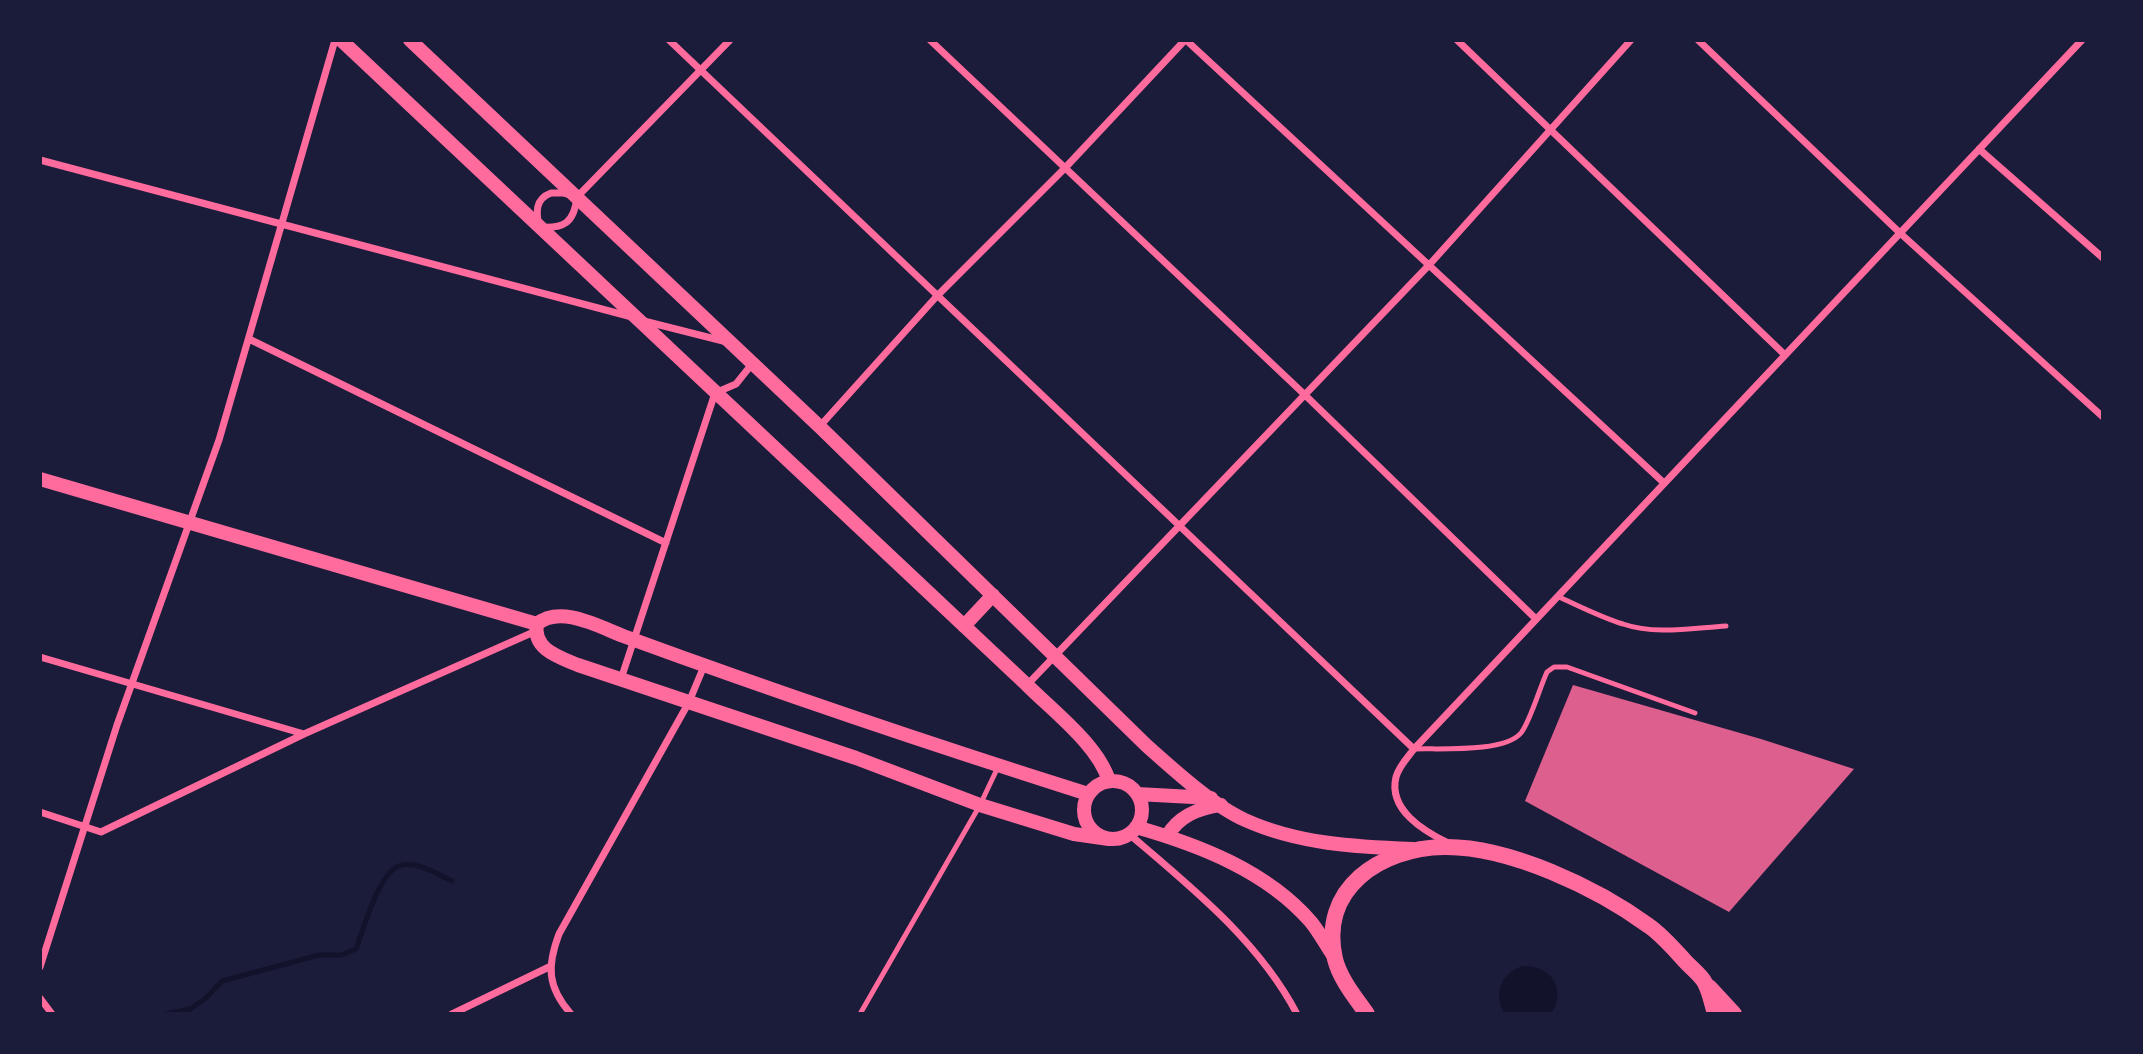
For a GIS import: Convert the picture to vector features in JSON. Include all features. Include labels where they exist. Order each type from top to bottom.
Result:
[{"type":"main road","points":[[341,40],[1073,729],[1099,759],[1109,780]]},
{"type":"main road","points":[[410,40],[820,427],[1179,775],[1243,819],[1272,831],[1310,841],[1351,846],[1458,848],[1510,858],[1582,884],[1651,927],[1734,1014]]},
{"type":"main road","points":[[40,479],[536,627]]},
{"type":"main road","points":[[964,626],[993,594]]},
{"type":"main road","points":[[1088,794],[704,666],[569,617],[545,617],[536,627],[537,638],[544,648],[555,655],[621,680],[856,758],[980,805],[1074,834],[1109,839],[1121,838],[1133,831],[1142,810],[1137,794],[1126,784],[1109,780],[1097,785],[1088,794],[1083,812],[1086,824],[1091,830],[1109,839]]},
{"type":"main road","points":[[1137,794],[1217,802]]},
{"type":"main road","points":[[1167,836],[1174,825],[1186,815],[1217,802]]},
{"type":"main road","points":[[1133,831],[1167,836],[1234,863],[1282,894],[1311,923],[1335,958],[1346,984],[1367,1014]]},
{"type":"main road","points":[[1335,958],[1334,928],[1339,904],[1348,887],[1364,871],[1381,861],[1428,849]]},
{"type":"main road","points":[[1704,982],[1715,1014]]},
{"type":"main road","points":[[1353,993],[1356,1014]]},
{"type":"street","points":[[40,967],[132,684],[219,440],[335,40]]},
{"type":"street","points":[[669,40],[1414,748]]},
{"type":"street","points":[[577,197],[563,193],[544,195],[538,204],[538,227],[555,227],[567,222],[574,214],[577,197],[730,40]]},
{"type":"street","points":[[930,40],[1305,395],[1536,619]]},
{"type":"street","points":[[820,427],[937,296],[1065,168],[1186,40],[1664,483]]},
{"type":"street","points":[[1457,40],[1786,355]]},
{"type":"street","points":[[1027,685],[1430,264],[1631,40]]},
{"type":"street","points":[[1698,40],[1900,233],[2103,417]]},
{"type":"street","points":[[1458,848],[1413,823],[1401,804],[1395,785],[1396,777],[1414,748],[2082,40]]},
{"type":"street","points":[[1979,149],[2103,258]]},
{"type":"street","points":[[40,160],[731,344]]},
{"type":"street","points":[[249,339],[666,543]]},
{"type":"street","points":[[621,680],[715,393],[736,384],[752,364]]},
{"type":"street","points":[[40,812],[101,832],[303,734],[536,627]]},
{"type":"street","points":[[40,657],[303,734]]},
{"type":"street","points":[[568,1011],[551,981],[551,956],[564,924],[689,702],[704,666]]},
{"type":"street","points":[[1133,831],[1222,916],[1267,967],[1297,1014]]},
{"type":"street","points":[[452,1014],[551,967]]},
{"type":"street","points":[[40,998],[52,1014]]},
{"type":"lane","points":[[1557,596],[1623,625],[1662,630],[1726,626]]},
{"type":"lane","points":[[1414,748],[1495,745],[1508,742],[1521,733],[1547,672],[1554,667],[1567,667],[1695,713]]},
{"type":"lane","points":[[860,1014],[980,805],[999,765]]},
{"type":"shaded area","points":[[1522,966],[1541,970],[1553,980],[1557,996],[1551,1014],[1505,1014],[1499,999],[1501,986],[1509,974]]},
{"type":"building","points":[[1573,685],[1761,739],[1854,769],[1729,912],[1525,801]]},
{"type":"waterway","points":[[166,1014],[190,1009],[205,999],[222,981],[319,955],[341,955],[356,949],[378,890],[391,871],[399,866],[419,866],[452,881]]}]
